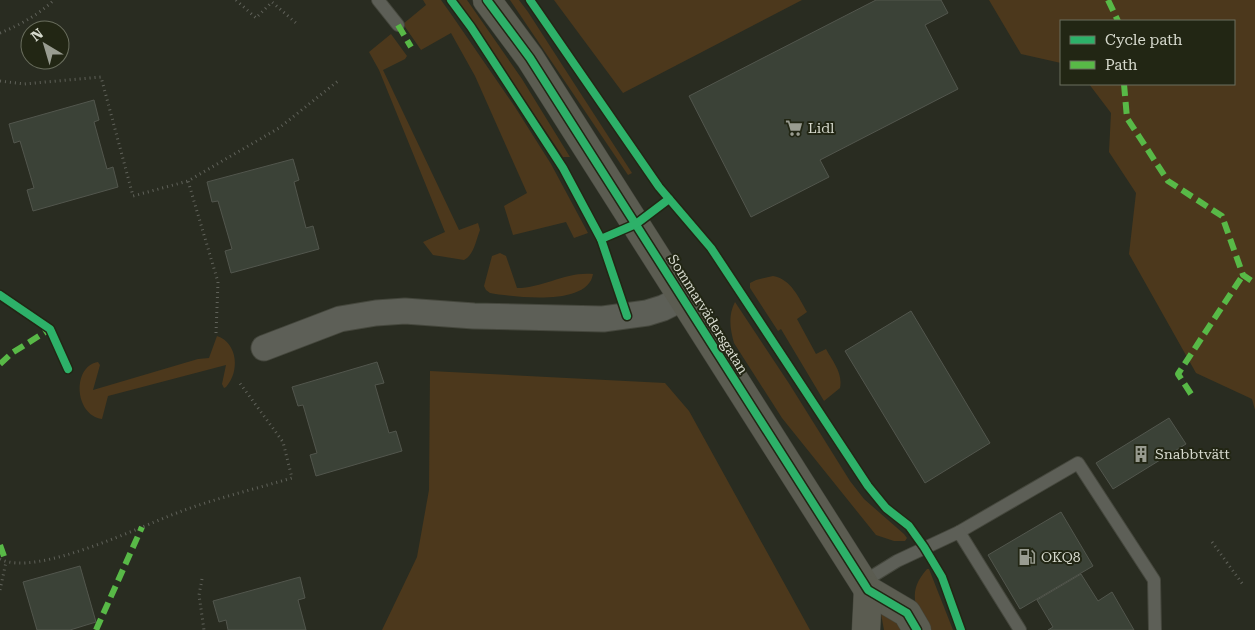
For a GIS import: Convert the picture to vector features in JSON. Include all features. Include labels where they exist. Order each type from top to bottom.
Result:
[{"type":"street","name":"Sommarvädersgatan","points":[[487,0],[530,58],[866,586],[907,613],[917,630]]},
{"type":"street","name":"Sommarvädersgatan","points":[[264,348],[340,319],[376,313],[405,312],[474,316],[603,319],[647,313],[663,308],[683,298]]},
{"type":"street","points":[[866,586],[866,630]]},
{"type":"lane","points":[[378,0],[398,24]]},
{"type":"lane","points":[[866,586],[897,561],[959,532],[1078,463],[1154,580],[1155,630]]},
{"type":"lane","points":[[959,532],[1020,630]]},
{"type":"path","points":[[0,33],[20,25],[54,0]]},
{"type":"path","points":[[236,0],[256,18],[273,1],[296,23]]},
{"type":"path","points":[[0,81],[24,84],[101,77],[133,196],[188,181],[279,128],[338,81]]},
{"type":"path","points":[[188,181],[218,282],[216,333]]},
{"type":"path","points":[[0,559],[17,564],[74,554],[183,510],[292,478],[283,442],[240,382]]},
{"type":"path","points":[[1212,542],[1244,586]]},
{"type":"path","points":[[0,590],[6,562]]},
{"type":"path","points":[[202,579],[199,595],[204,630]]},
{"type":"shaded area","points":[[423,0],[441,0],[451,14],[515,107],[551,164],[588,233],[574,238],[566,222],[513,235],[504,206],[527,193],[475,76],[451,33],[421,50],[403,24],[426,5]]},
{"type":"shaded area","points":[[457,0],[467,0],[522,79],[570,157],[563,157]]},
{"type":"shaded area","points":[[510,0],[519,0],[528,12],[632,173],[628,175]]},
{"type":"shaded area","points":[[554,0],[802,0],[623,93]]},
{"type":"shaded area","points":[[989,0],[1255,0],[1255,410],[1252,399],[1196,373],[1129,254],[1136,193],[1109,152],[1111,113],[1090,85],[1235,85],[1235,20],[1060,20],[1060,63],[1021,54]]},
{"type":"shaded area","points":[[391,34],[407,56],[405,59],[383,70],[459,230],[478,223],[480,230],[474,247],[470,255],[464,260],[433,255],[423,242],[445,232],[379,70],[369,52]]},
{"type":"shaded area","points":[[500,253],[506,256],[517,288],[574,275],[593,274],[588,284],[578,291],[564,296],[531,297],[490,293],[484,286],[492,256]]},
{"type":"shaded area","points":[[773,276],[785,281],[797,295],[807,312],[797,319],[816,354],[826,349],[839,372],[840,388],[824,401],[781,329],[778,331],[750,288],[750,283]]},
{"type":"shaded area","points":[[735,302],[850,481],[864,499],[904,534],[907,538],[905,541],[894,541],[876,535],[782,418],[734,343],[730,322]]},
{"type":"shaded area","points":[[217,336],[229,345],[235,358],[233,374],[226,387],[224,388],[222,384],[226,365],[108,396],[102,419],[93,416],[86,409],[80,391],[80,381],[90,365],[98,362],[100,365],[93,390],[198,359],[209,358]]},
{"type":"shaded area","points":[[430,371],[665,383],[689,411],[810,630],[382,630],[417,557],[429,490]]},
{"type":"shaded area","points":[[929,569],[953,630],[927,630],[919,614],[916,606],[915,592],[921,577]]},
{"type":"shaded area","points":[[885,607],[904,630],[884,630],[881,614]]},
{"type":"building","name":"Lidl","points":[[876,0],[941,0],[948,13],[925,25],[958,89],[820,160],[829,177],[751,217],[689,96]]},
{"type":"building","points":[[94,100],[99,120],[94,122],[107,169],[113,167],[118,187],[33,211],[27,190],[34,188],[20,141],[14,143],[9,124]]},
{"type":"building","points":[[293,159],[299,180],[294,182],[306,228],[313,226],[319,249],[231,273],[225,251],[232,249],[218,201],[212,202],[207,182]]},
{"type":"building","points":[[911,311],[990,443],[925,483],[845,351]]},
{"type":"building","points":[[377,362],[384,383],[375,385],[389,433],[396,431],[402,451],[316,476],[310,455],[317,453],[303,405],[298,406],[292,387]]},
{"type":"building","name":"Snabbtvätt","points":[[1169,418],[1186,444],[1113,489],[1096,463]]},
{"type":"building","points":[[1061,512],[1093,566],[1020,609],[988,555]]},
{"type":"building","points":[[80,566],[96,622],[70,630],[37,630],[23,582]]},
{"type":"building","points":[[1081,574],[1098,601],[1112,592],[1134,630],[1048,630],[1053,627],[1037,600]]},
{"type":"building","points":[[300,577],[305,598],[298,600],[306,630],[228,630],[226,620],[219,622],[213,601]]},
{"type":"marked path","points":[[1108,0],[1118,20]]},
{"type":"marked path","points":[[398,25],[411,47]]},
{"type":"marked path","points":[[1124,85],[1127,118],[1168,181],[1222,216],[1243,275],[1255,283]]},
{"type":"marked path","points":[[1191,394],[1178,374],[1243,275]]},
{"type":"marked path","points":[[0,364],[12,353],[50,329]]},
{"type":"marked path","points":[[96,630],[142,527]]},
{"type":"marked path","points":[[0,545],[6,562]]},
{"type":"cycle path","points":[[451,0],[471,27],[563,168],[601,239],[627,316]]},
{"type":"cycle path","points":[[487,0],[530,58],[868,590],[907,613],[917,630]]},
{"type":"cycle path","points":[[530,0],[659,187],[711,248],[868,486],[886,508],[909,526],[924,547],[942,577],[961,630]]},
{"type":"cycle path","points":[[601,239],[636,224],[669,199]]},
{"type":"cycle path","points":[[0,295],[50,329],[68,369]]},
{"type":"place","name":"Lidl","points":[[794,128]]},
{"type":"place","name":"Snabbtvätt","points":[[1141,454]]},
{"type":"place","name":"OKQ8","points":[[1027,557]]}]
